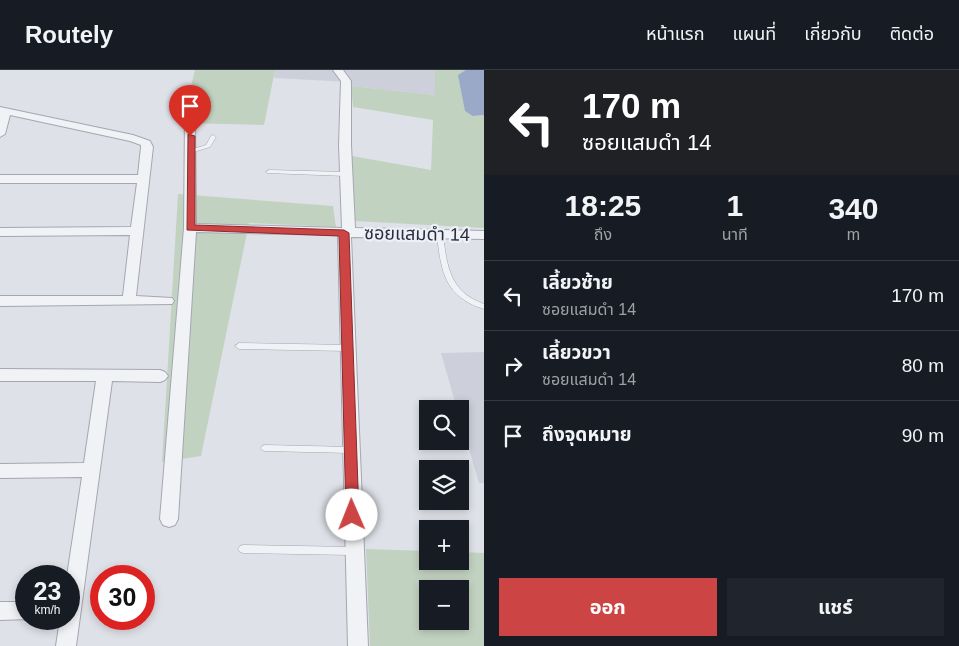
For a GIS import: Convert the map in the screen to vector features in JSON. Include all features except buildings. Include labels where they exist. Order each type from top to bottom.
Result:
[{"type":"street","points":[[338,70],[346,81],[353,551],[358,646]]},
{"type":"street","points":[[0,134],[3,111],[140,140],[147,147],[129,301]]},
{"type":"street","points":[[169,520],[190,228],[190,118]]},
{"type":"street","points":[[0,179],[143,179]]},
{"type":"street","name":"ซอยแสมดำ 14","points":[[190,228],[484,236]]},
{"type":"street","points":[[0,232],[138,231]]},
{"type":"street","points":[[0,301],[167,301]]},
{"type":"street","points":[[76,565],[105,375]]},
{"type":"street","points":[[0,376],[160,376]]},
{"type":"street","points":[[0,471],[90,470]]},
{"type":"street","points":[[0,611],[15,611]]},
{"type":"street","points":[[66,646],[68,630]]},
{"type":"lane","points":[[190,151],[208,146],[213,137]]},
{"type":"lane","points":[[269,172],[346,174]]},
{"type":"lane","points":[[440,235],[448,277],[461,297],[484,307]]},
{"type":"lane","points":[[239,346],[349,348]]},
{"type":"lane","points":[[264,448],[351,450]]},
{"type":"lane","points":[[243,549],[353,551]]},
{"type":"shaded area","points":[[275,70],[435,70],[435,95],[351,86],[350,82],[274,78]]},
{"type":"shaded area","points":[[484,352],[484,483],[479,483],[469,449],[469,400],[454,400],[441,353]]},
{"type":"green space","points":[[195,70],[275,70],[264,125],[182,123]]},
{"type":"green space","points":[[435,70],[484,70],[473,116],[484,115],[484,228],[355,221],[352,156],[431,170],[433,120],[353,107],[351,86],[435,95]]},
{"type":"green space","points":[[178,194],[333,206],[336,227],[249,223],[201,456],[162,462]]},
{"type":"green space","points":[[366,549],[419,551],[419,570],[469,570],[469,552],[484,553],[484,646],[370,646]]},
{"type":"water","points":[[466,70],[484,70],[484,115],[473,116],[465,111],[458,75]]},
{"type":"route","points":[[190,136],[190,228],[344,233],[349,348],[352,515]]}]
